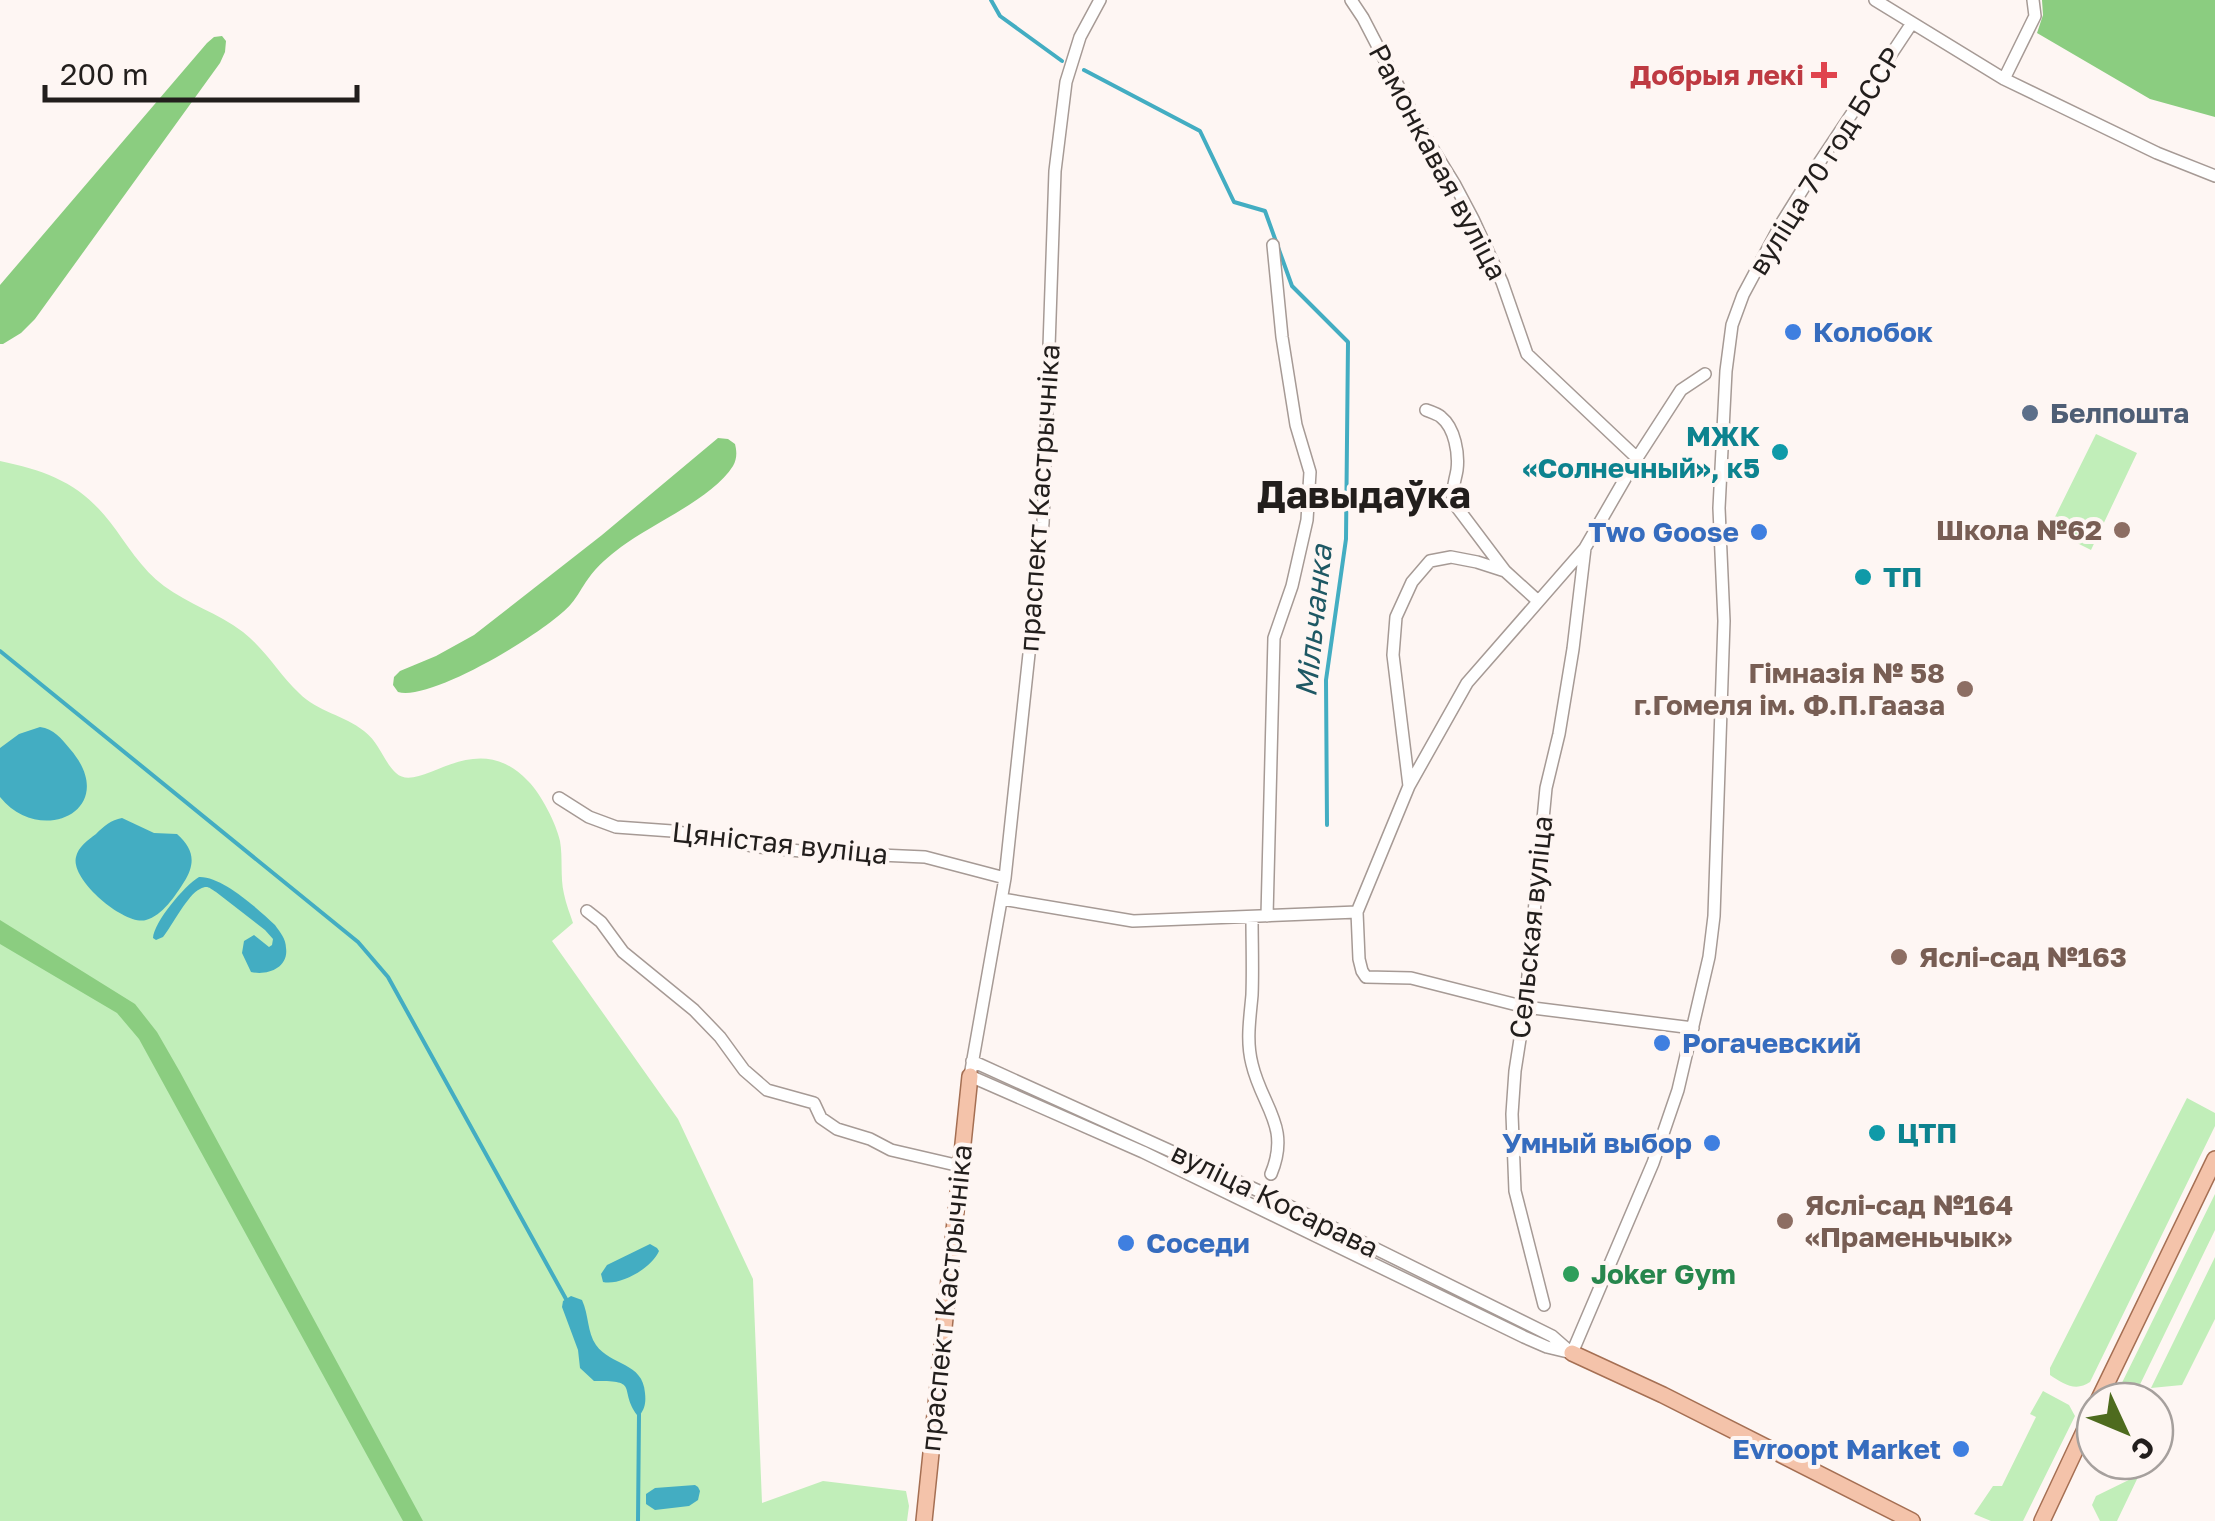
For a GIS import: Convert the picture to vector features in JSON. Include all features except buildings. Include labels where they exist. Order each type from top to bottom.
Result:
[{"type":"main road","name":"праспект Кастрычніка","points":[[924,1521],[971,1068]]},
{"type":"main road","points":[[2108,1381],[2215,1159]]},
{"type":"main road","name":"вуліца Косарава","points":[[1572,1352],[1912,1521]]},
{"type":"main road","points":[[2042,1521],[2075,1451]]},
{"type":"street","name":"праспект Кастрычніка","points":[[971,1068],[1005,878],[1043,523],[1055,170],[1066,82],[1080,37],[1100,0]]},
{"type":"street","name":"Рамонкавая вуліца","points":[[1351,0],[1421,130],[1455,184],[1502,282],[1527,354],[1637,458]]},
{"type":"street","points":[[1875,0],[2004,79],[2157,153],[2215,176]]},
{"type":"street","points":[[2004,79],[2035,16],[2034,0]]},
{"type":"street","name":"вуліца 70 год БССР","points":[[1572,1352],[1653,1162],[1682,1076],[1709,957],[1714,916],[1724,621],[1720,486],[1732,325],[1755,270],[1781,224],[1912,23]]},
{"type":"street","points":[[1268,916],[1274,638],[1292,586],[1307,520],[1310,472],[1290,390],[1273,245]]},
{"type":"street","points":[[1693,1028],[1525,1008],[1411,978],[1366,977],[1360,959],[1357,912],[1408,786],[1466,684],[1585,548],[1681,390],[1705,374]]},
{"type":"street","points":[[1426,410],[1440,416],[1454,440],[1458,467],[1451,493],[1453,502],[1505,570],[1538,601]]},
{"type":"street","name":"Сельская вуліца","points":[[1544,1304],[1515,1191],[1512,1114],[1546,788],[1573,649],[1585,548]]},
{"type":"street","points":[[1408,786],[1393,655],[1396,617],[1412,582],[1436,558],[1451,557],[1505,570]]},
{"type":"street","name":"Цяністая вуліца","points":[[558,798],[589,817],[616,827],[672,831],[759,847],[924,857],[1005,878]]},
{"type":"street","points":[[1002,899],[1133,921],[1357,912]]},
{"type":"street","points":[[586,911],[601,922],[622,952],[694,1010],[744,1070],[767,1090],[814,1103],[822,1118],[837,1129],[891,1150],[960,1166]]},
{"type":"street","points":[[1252,917],[1248,1037],[1252,1066],[1275,1122],[1279,1155],[1270,1174]]},
{"type":"street","name":"вуліца Косарава","points":[[971,1068],[1524,1337],[1572,1352]]},
{"type":"green space","points":[[2042,0],[2215,0],[2215,117],[2150,99],[2037,33],[2043,15]]},
{"type":"green space","points":[[222,36],[226,41],[220,63],[35,319],[21,333],[0,344],[0,285],[207,43]]},
{"type":"green space","points":[[2096,434],[2137,453],[2091,550],[2049,529]]},
{"type":"green space","points":[[718,438],[728,439],[736,450],[734,463],[724,478],[697,500],[612,554],[558,616],[461,676],[414,692],[398,692],[393,685],[400,671],[474,635]]},
{"type":"green space","points":[[0,461],[48,474],[87,497],[156,579],[243,632],[306,699],[369,736],[396,773],[406,778],[469,759],[488,759],[508,765],[528,781],[558,834],[563,888],[573,923],[552,941],[678,1119],[753,1279],[762,1503],[823,1481],[906,1491],[907,1521],[0,1521]]},
{"type":"green space","points":[[0,920],[135,1004],[157,1032],[423,1521],[403,1521],[139,1039],[117,1013],[0,944]]},
{"type":"green space","points":[[2187,1098],[2215,1113],[2215,1126],[2090,1381],[2075,1381],[2075,1387],[2065,1384],[2050,1375],[2050,1368]]},
{"type":"green space","points":[[2215,1194],[2215,1230],[2142,1381],[2123,1381]]},
{"type":"green space","points":[[2215,1257],[2215,1319],[2182,1385],[2154,1381]]},
{"type":"green space","points":[[2043,1391],[2069,1405],[2075,1416],[2023,1521],[1991,1521],[1974,1514],[1993,1486],[2002,1486],[2036,1417],[2030,1414]]},
{"type":"green space","points":[[2127,1481],[2136,1481],[2117,1521],[2100,1521],[2092,1505],[2096,1496]]},
{"type":"water","points":[[40,727],[53,732],[70,749],[84,770],[87,789],[82,804],[70,815],[54,820],[17,812],[0,797],[0,748],[19,734]]},
{"type":"water","points":[[122,818],[154,833],[177,834],[191,856],[188,875],[177,893],[163,910],[146,920],[113,909],[90,889],[76,867],[77,853],[84,844]]},
{"type":"water","points":[[199,877],[229,888],[275,925],[286,945],[280,965],[264,973],[251,972],[242,953],[244,941],[254,935],[269,947],[273,939],[207,887],[190,897],[163,937],[153,938],[171,905]]},
{"type":"water","points":[[650,1244],[659,1251],[643,1269],[618,1281],[603,1282],[601,1274],[607,1265]]},
{"type":"water","points":[[571,1296],[582,1300],[591,1335],[602,1352],[639,1375],[645,1396],[640,1415],[623,1384],[594,1381],[580,1368],[578,1350],[562,1307],[563,1301]]},
{"type":"water","points":[[695,1485],[700,1491],[698,1500],[689,1506],[655,1510],[646,1504],[646,1494],[655,1488]]},
{"type":"waterway","name":"Мільчанка","points":[[991,0],[1000,16],[1062,61]]},
{"type":"waterway","name":"Мільчанка","points":[[1084,70],[1200,131],[1234,202],[1265,211],[1292,286],[1348,342],[1346,539],[1326,680],[1327,825]]},
{"type":"waterway","points":[[0,651],[358,942],[388,977],[566,1299]]},
{"type":"waterway","points":[[638,1521],[639,1414]]},
{"type":"place","name":"Добрыя лекі","points":[[1824,75]]},
{"type":"place","name":"Колобок","points":[[1793,332]]},
{"type":"place","name":"Белпошта","points":[[2030,413]]},
{"type":"place","name":"МЖК «Солнечный», к5","points":[[1780,452]]},
{"type":"place","name":"Школа №62","points":[[2122,530]]},
{"type":"place","name":"Two Goose","points":[[1759,532]]},
{"type":"place","name":"ТП","points":[[1863,577]]},
{"type":"place","name":"Гімназія № 58 г.Гомеля ім. Ф.П.Гааза","points":[[1965,689]]},
{"type":"place","name":"Яслі-сад №163","points":[[1899,957]]},
{"type":"place","name":"Рогачевский","points":[[1662,1043]]},
{"type":"place","name":"ЦТП","points":[[1877,1133]]},
{"type":"place","name":"Умный выбор","points":[[1712,1143]]},
{"type":"place","name":"Яслі-сад №164 «Праменьчык»","points":[[1785,1221]]},
{"type":"place","name":"Соседи","points":[[1126,1243]]},
{"type":"place","name":"Joker Gym","points":[[1571,1274]]},
{"type":"place","name":"Evroopt Market","points":[[1961,1449]]},
{"type":"district","name":"Давыдаўка","points":[[1364,495]]}]
